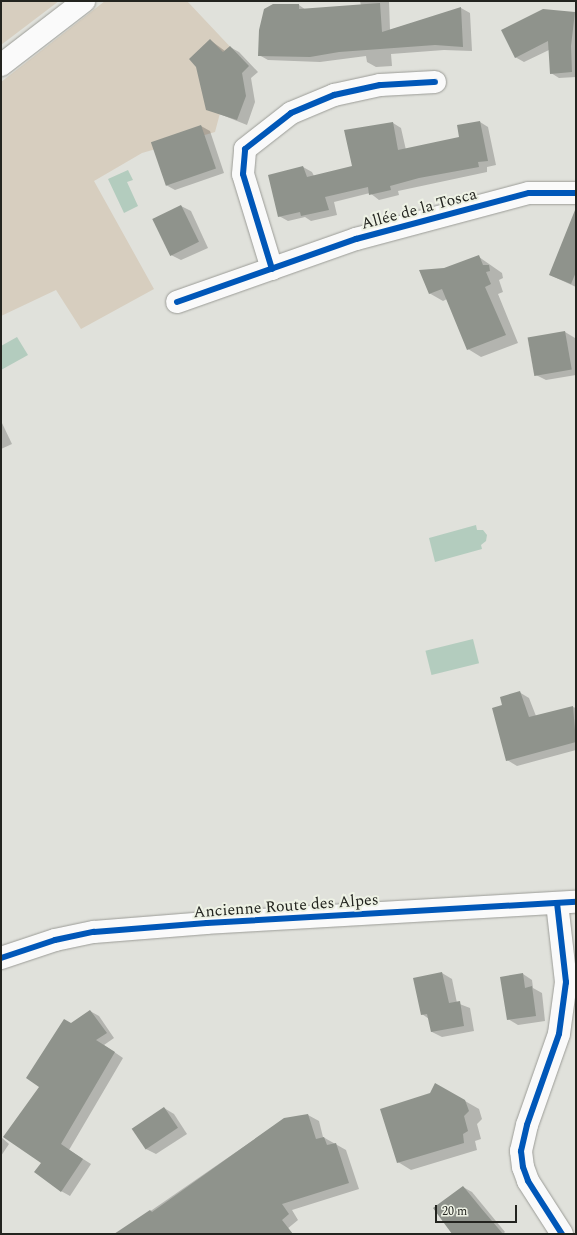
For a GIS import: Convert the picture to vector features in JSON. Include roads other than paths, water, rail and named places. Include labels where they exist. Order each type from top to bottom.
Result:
[{"type":"street","points":[[1,64],[84,1]]},
{"type":"street","points":[[272,269],[243,174],[245,149],[291,113],[334,95],[380,85],[435,82]]},
{"type":"street","name":"Allée de la Tosca","points":[[177,302],[356,239],[529,193],[576,192]]},
{"type":"street","points":[[562,1234],[528,1181],[523,1167],[521,1151],[527,1125],[559,1034],[566,982],[566,902]]},
{"type":"street","name":"Ancienne Route des Alpes","points":[[1,958],[55,940],[94,932],[566,902]]}]
